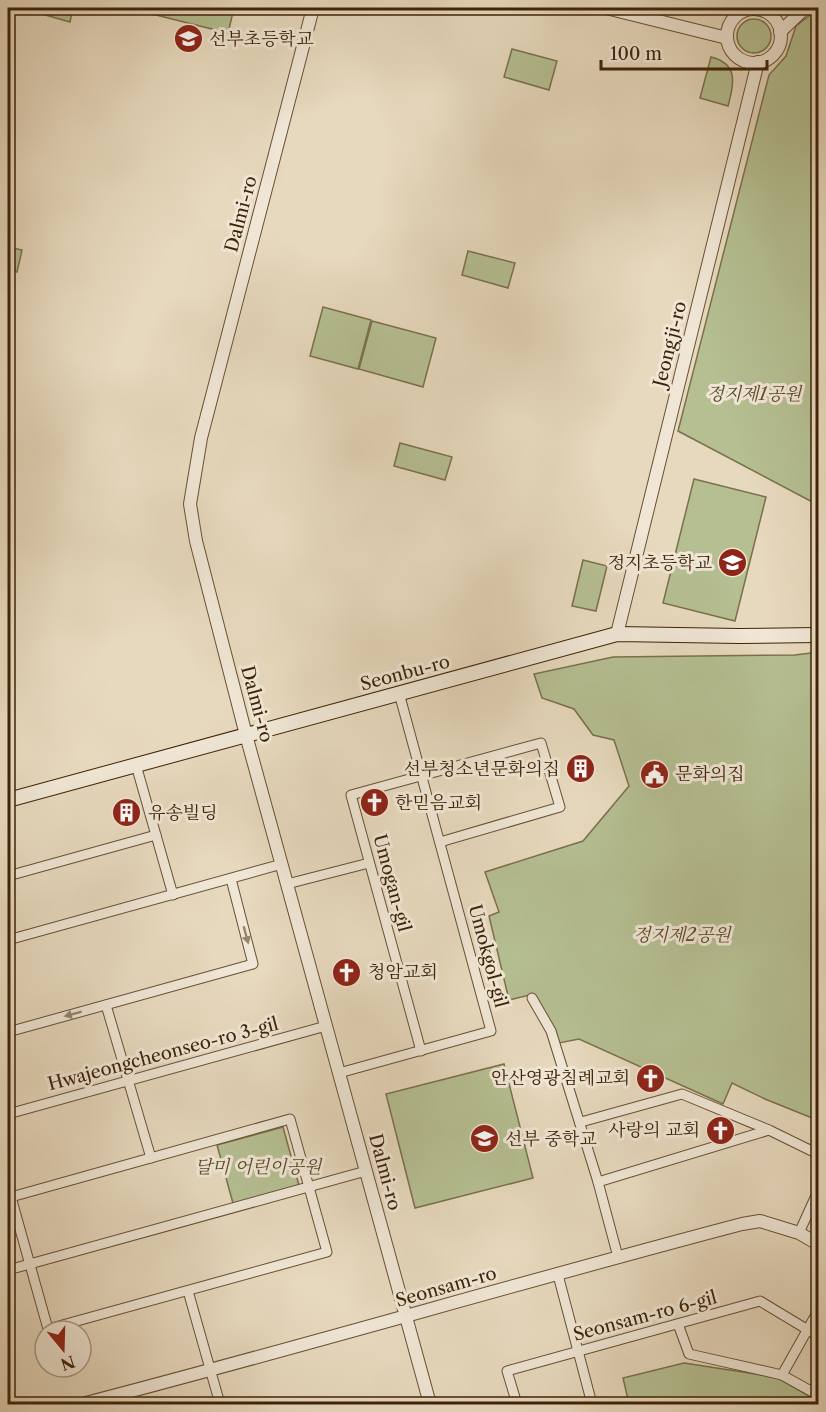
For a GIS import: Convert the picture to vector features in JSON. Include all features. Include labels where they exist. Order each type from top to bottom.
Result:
[{"type":"main road","name":"Seonbu-ro","points":[[8,800],[616,634],[819,635]]},
{"type":"street","name":"Dalmi-ro","points":[[313,8],[201,438],[189,504],[196,541],[246,735],[430,1404]]},
{"type":"street","points":[[606,8],[727,38]]},
{"type":"street","points":[[780,32],[805,8]]},
{"type":"street","points":[[745,9],[759,10],[769,14],[777,22],[780,42],[768,59],[747,62],[737,57],[730,48],[727,38],[729,27],[738,14],[745,9]]},
{"type":"street","name":"Jeongji-ro","points":[[616,634],[758,62]]},
{"type":"street","name":"Umokgol-gil","points":[[339,1073],[490,1031],[399,693]]},
{"type":"street","points":[[422,776],[541,743],[560,807],[440,842]]},
{"type":"street","points":[[136,765],[173,895]]},
{"type":"street","name":"Umogan-gil","points":[[421,1051],[351,795],[422,776]]},
{"type":"street","points":[[8,876],[156,835]]},
{"type":"street","points":[[287,884],[369,863]]},
{"type":"street","points":[[8,940],[282,864]]},
{"type":"street","points":[[8,1032],[253,964],[231,879]]},
{"type":"street","points":[[532,998],[551,1030],[598,1182],[618,1257]]},
{"type":"street","points":[[106,1005],[151,1158]]},
{"type":"street","name":"Hwajeongcheonseo-ro 3-gil","points":[[8,1114],[326,1026]]},
{"type":"street","points":[[580,1122],[682,1094],[769,1130],[819,1154]]},
{"type":"street","points":[[290,1119],[309,1187],[327,1252],[48,1329],[11,1197],[290,1119]]},
{"type":"street","points":[[598,1182],[769,1130]]},
{"type":"street","points":[[8,1270],[366,1171]]},
{"type":"street","points":[[799,1233],[819,1191]]},
{"type":"street","name":"Seonsam-ro","points":[[82,1404],[210,1371],[742,1224],[760,1221],[799,1233],[819,1244]]},
{"type":"street","points":[[558,1275],[592,1404]]},
{"type":"street","points":[[188,1291],[219,1404]]},
{"type":"street","name":"Seonsam-ro 6-gil","points":[[517,1404],[507,1371],[760,1302],[819,1336]]},
{"type":"street","points":[[782,1375],[819,1311]]},
{"type":"street","points":[[678,1324],[689,1354],[782,1375],[819,1395]]},
{"type":"green space","points":[[46,8],[73,8],[70,22],[45,15]]},
{"type":"green space","points":[[128,8],[234,8],[228,33]]},
{"type":"green space","name":"정지제1공원","points":[[818,9],[818,505],[678,431],[769,75],[786,56],[796,26]]},
{"type":"green space","points":[[754,19],[766,24],[771,36],[766,48],[754,53],[742,48],[737,36],[742,24]]},
{"type":"green space","points":[[512,49],[557,61],[549,90],[504,77]]},
{"type":"green space","points":[[711,57],[720,60],[730,70],[733,83],[728,106],[700,98]]},
{"type":"green space","points":[[8,247],[22,250],[17,272],[8,269]]},
{"type":"green space","points":[[468,251],[515,263],[508,288],[462,275]]},
{"type":"green space","points":[[323,307],[371,320],[358,369],[310,356]]},
{"type":"green space","points":[[372,321],[436,338],[423,387],[359,369]]},
{"type":"green space","points":[[400,443],[452,457],[445,480],[394,466]]},
{"type":"green space","points":[[694,479],[766,497],[735,621],[663,603]]},
{"type":"green space","points":[[583,560],[607,566],[596,611],[572,606]]},
{"type":"green space","name":"정지제2공원","points":[[818,652],[817,1120],[732,1083],[723,1104],[579,1039],[559,1043],[533,994],[509,1000],[489,916],[499,912],[485,872],[583,841],[629,786],[614,740],[593,735],[574,709],[542,698],[534,674],[613,657],[795,655]]},
{"type":"green space","points":[[504,1064],[533,1178],[415,1208],[386,1094]]},
{"type":"green space","name":"달미 어린이공원","points":[[283,1127],[300,1189],[234,1207],[217,1145]]},
{"type":"green space","points":[[684,1363],[776,1377],[818,1401],[818,1404],[629,1404],[623,1378]]},
{"type":"place","name":"선부초등학교","points":[[188,39]]},
{"type":"place","name":"정지초등학교","points":[[733,563]]},
{"type":"place","name":"선부청소년문화의집","points":[[581,769]]},
{"type":"place","name":"문화의집","points":[[654,774]]},
{"type":"place","name":"한믿음교회","points":[[374,803]]},
{"type":"place","name":"유송빌딩","points":[[127,813]]},
{"type":"place","name":"청암교회","points":[[347,972]]},
{"type":"place","name":"안산영광침례교회","points":[[651,1078]]},
{"type":"place","name":"사랑의 교회","points":[[721,1130]]},
{"type":"place","name":"선부 중학교","points":[[484,1139]]}]
